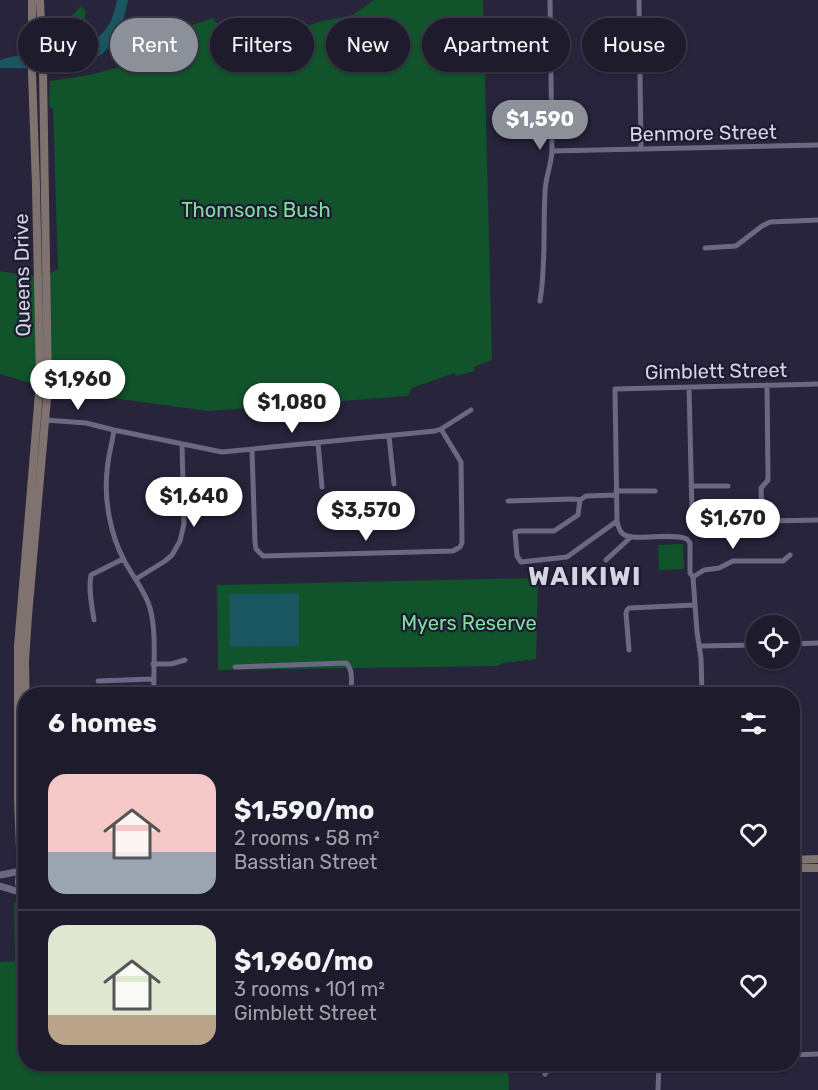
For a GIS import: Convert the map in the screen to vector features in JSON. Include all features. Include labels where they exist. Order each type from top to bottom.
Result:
[{"type":"main road","name":"Queens Drive","points":[[32,0],[32,74],[41,186]]},
{"type":"main road","name":"Queens Drive","points":[[21,687],[20,615],[41,420],[43,52],[40,0]]},
{"type":"main road","name":"Queens Drive","points":[[21,661],[24,687]]},
{"type":"main road","points":[[800,860],[818,859]]},
{"type":"main road","points":[[800,868],[818,868]]},
{"type":"street","points":[[540,302],[543,282],[545,190],[551,168],[552,151],[550,0]]},
{"type":"street","points":[[639,0],[641,149]]},
{"type":"street","name":"Benmore Street","points":[[552,151],[818,145]]},
{"type":"street","points":[[705,248],[736,246],[770,222],[818,220]]},
{"type":"street","name":"Gimblett Street","points":[[616,493],[615,388],[818,384]]},
{"type":"street","points":[[767,385],[768,480],[761,488],[762,519],[770,521],[818,520]]},
{"type":"street","points":[[689,387],[692,511]]},
{"type":"street","points":[[41,420],[86,423],[217,452],[429,432],[441,429],[471,410]]},
{"type":"street","points":[[252,450],[255,543],[256,549],[263,556],[453,550],[460,547],[462,543],[461,462],[441,429]]},
{"type":"street","points":[[114,430],[106,476],[108,511],[112,533],[123,559],[150,608],[153,627],[154,687]]},
{"type":"street","points":[[389,436],[394,484]]},
{"type":"street","points":[[318,443],[321,487]]},
{"type":"street","points":[[136,579],[172,555],[180,541],[183,524],[182,444]]},
{"type":"street","points":[[691,486],[728,486]]},
{"type":"street","points":[[508,501],[580,500],[586,496],[655,491]]},
{"type":"street","points":[[616,493],[617,521],[620,531],[627,536],[678,536],[687,539],[690,543],[690,573],[693,577],[702,687]]},
{"type":"street","points":[[580,500],[578,515],[554,531],[515,532],[517,556],[521,562],[567,557],[617,521]]},
{"type":"street","points":[[606,560],[632,537]]},
{"type":"street","points":[[693,577],[704,570],[719,568],[733,561],[783,561],[790,555]]},
{"type":"street","points":[[94,620],[91,574],[123,559]]},
{"type":"street","points":[[628,650],[627,610],[634,607],[695,605]]},
{"type":"street","points":[[800,644],[818,643]]},
{"type":"street","points":[[700,646],[746,645]]},
{"type":"street","points":[[153,664],[171,664],[185,660]]},
{"type":"street","points":[[235,667],[346,663],[351,670],[351,687]]},
{"type":"street","points":[[98,681],[153,679]]},
{"type":"street","points":[[0,875],[18,872]]},
{"type":"street","points":[[0,886],[18,892]]},
{"type":"street","points":[[800,1055],[818,1054]]},
{"type":"street","points":[[658,1090],[659,1071]]},
{"type":"green space","name":"Thomsons Bush","points":[[374,0],[483,0],[483,18],[422,18],[422,72],[485,72],[492,360],[474,367],[475,371],[456,376],[454,373],[412,388],[408,396],[208,411],[54,390],[0,374],[0,271],[41,278],[58,269],[53,109],[49,106],[50,81],[110,69],[110,72],[198,72],[198,23],[210,19],[210,72],[314,72],[314,24],[326,20],[326,72],[410,72],[410,18],[338,18],[353,15]]},
{"type":"green space","points":[[81,6],[86,11],[85,18],[70,18]]},
{"type":"green space","points":[[683,544],[684,569],[659,570],[658,545]]},
{"type":"green space","name":"Myers Reserve","points":[[538,578],[536,659],[503,663],[497,666],[218,670],[217,585]]},
{"type":"green space","points":[[14,902],[18,902],[18,1071],[508,1071],[509,1090],[0,1090],[0,962],[15,961]]},
{"type":"shaded area","points":[[117,0],[128,0],[124,18],[113,17]]},
{"type":"shaded area","points":[[110,22],[110,46],[98,56],[98,37]]},
{"type":"shaded area","points":[[18,56],[18,68],[0,68],[0,60]]},
{"type":"shaded area","points":[[299,593],[299,646],[230,647],[229,594]]},
{"type":"district","name":"WAIKIWI","points":[[585,576]]}]
